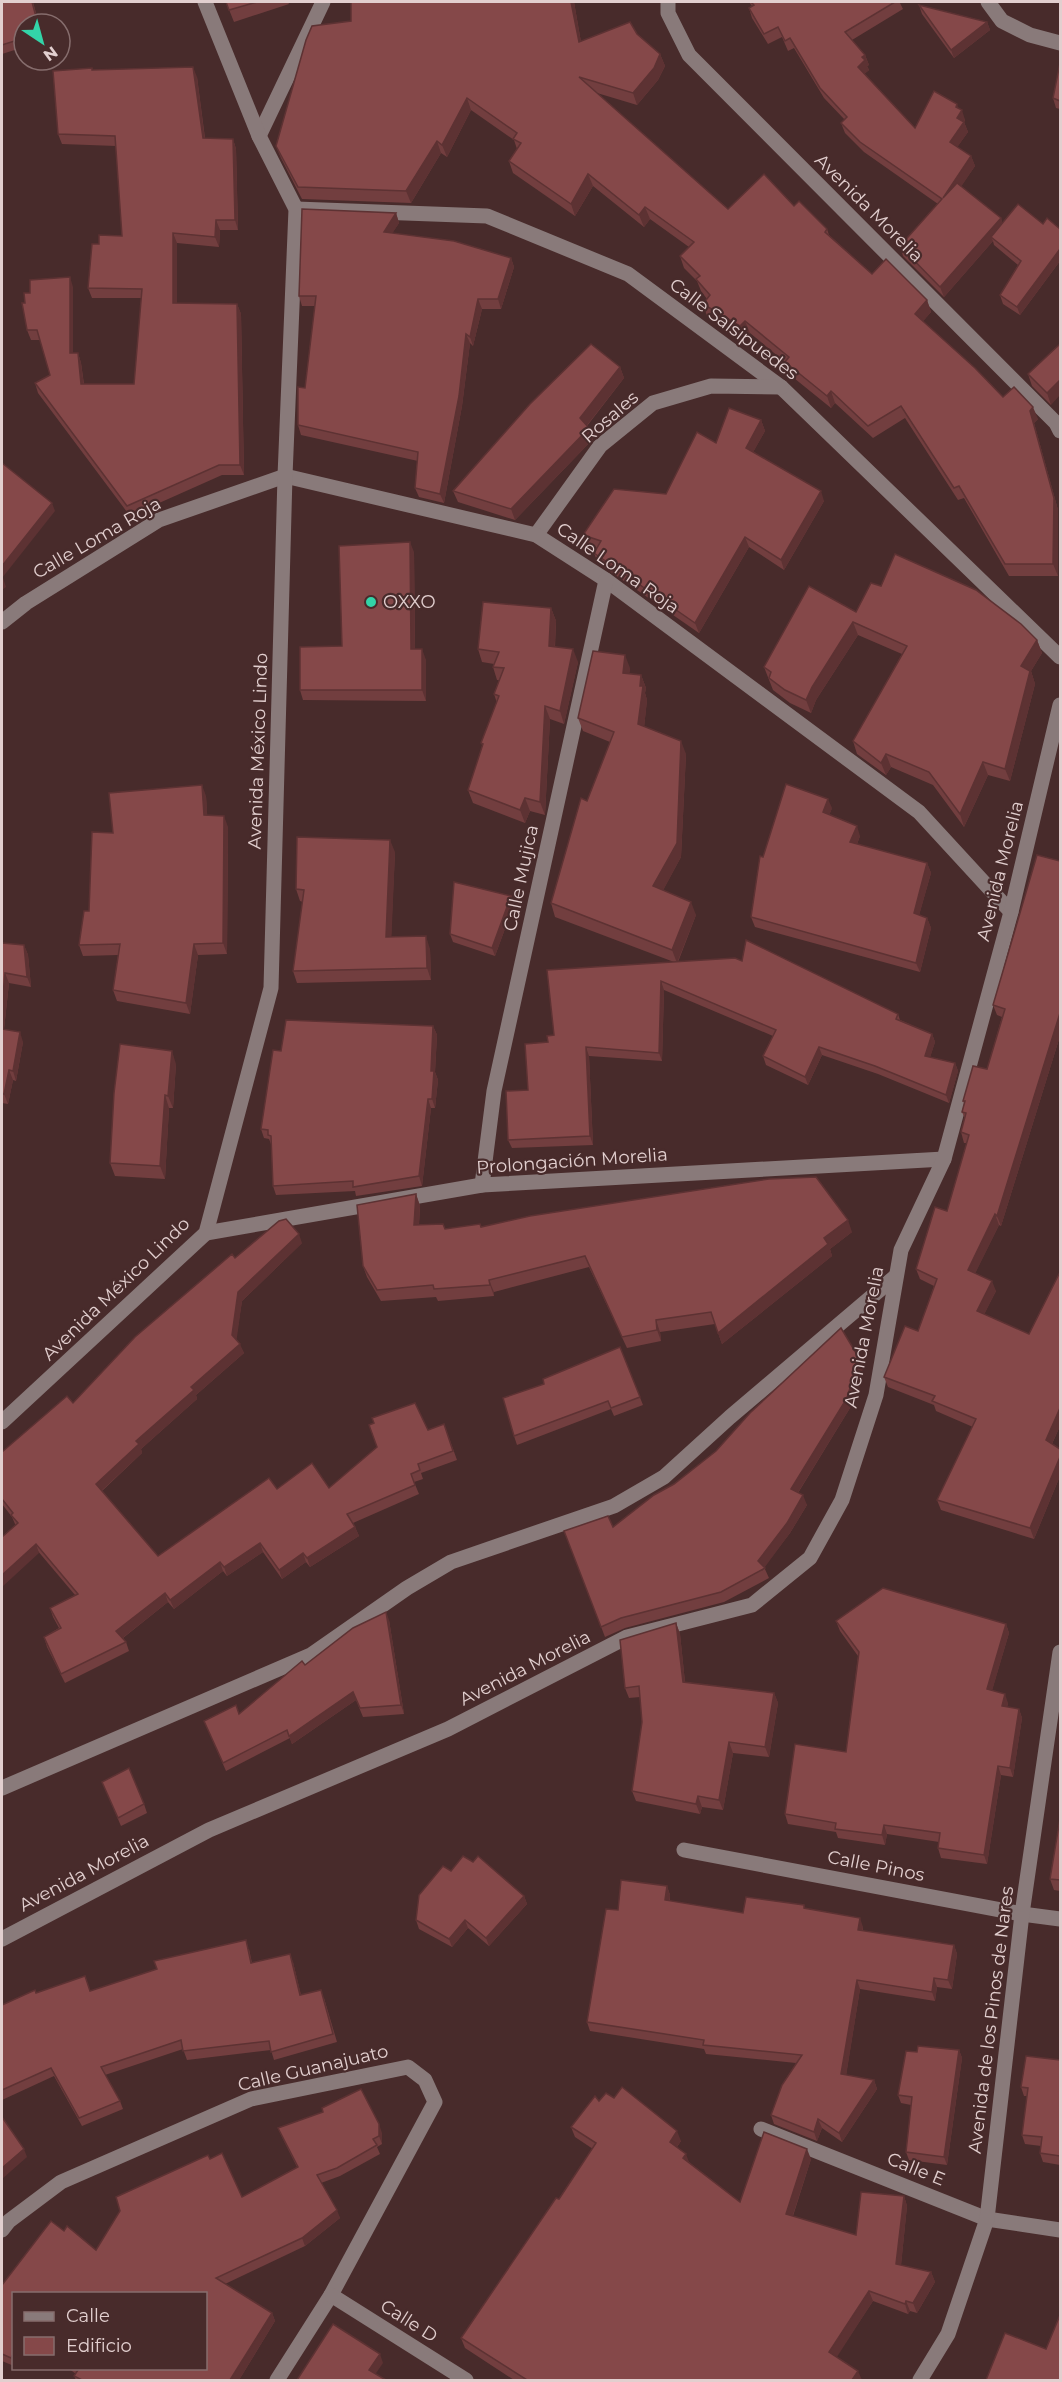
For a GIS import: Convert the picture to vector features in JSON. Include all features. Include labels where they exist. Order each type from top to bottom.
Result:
[{"type":"street","name":"Avenida México Lindo","points":[[2,1422],[60,1371],[206,1233],[271,988],[285,476],[296,209],[259,135],[206,2]]},
{"type":"street","points":[[259,135],[322,2]]},
{"type":"street","name":"Avenida Morelia","points":[[668,2],[668,13],[689,55],[1056,423],[1060,431]]},
{"type":"street","points":[[988,2],[1002,21],[1030,35],[1060,43]]},
{"type":"street","name":"Calle Salsipuedes","points":[[296,209],[487,216],[628,274],[781,387],[1060,657]]},
{"type":"street","name":"Rosales","points":[[536,535],[600,446],[653,404],[711,386],[781,387]]},
{"type":"street","name":"Calle Loma Roja","points":[[2,622],[26,603],[159,520],[285,476],[536,535],[606,580],[919,812],[1011,912]]},
{"type":"street","name":"Calle Mujica","points":[[482,1185],[494,1091],[606,580]]},
{"type":"street","name":"Avenida Morelia","points":[[2,1939],[209,1830],[448,1729],[627,1637],[752,1605],[810,1558],[842,1500],[876,1395],[901,1250],[944,1159],[1011,912],[1060,705]]},
{"type":"street","name":"Prolongación Morelia","points":[[206,1233],[482,1185],[944,1159]]},
{"type":"street","points":[[2,1788],[311,1655],[407,1588],[451,1562],[624,1500],[664,1477],[730,1417],[896,1276]]},
{"type":"street","name":"Avenida de los Pinos de Nares","points":[[921,2380],[948,2334],[987,2218],[1022,1914],[1060,1652]]},
{"type":"street","name":"Calle Pinos","points":[[684,1850],[1022,1914],[1060,1919]]},
{"type":"street","name":"Calle Guanajuato","points":[[2,2230],[9,2221],[60,2182],[251,2099],[408,2067],[425,2080],[435,2102],[331,2295],[276,2380]]},
{"type":"street","name":"Calle E","points":[[761,2129],[987,2218],[1060,2230]]},
{"type":"street","name":"Calle D","points":[[331,2295],[466,2380]]},
{"type":"building","points":[[2,2],[32,2],[35,12],[12,12],[12,42],[2,45]]},
{"type":"building","points":[[226,2],[257,2],[229,10]]},
{"type":"building","points":[[351,2],[571,2],[579,42],[630,22],[637,34],[660,54],[654,68],[633,93],[579,77],[728,209],[764,174],[794,206],[799,201],[827,229],[825,232],[872,274],[886,259],[927,300],[915,314],[975,368],[1003,397],[1014,387],[1033,407],[1030,411],[1054,498],[1053,564],[1005,564],[959,486],[954,488],[901,406],[868,426],[831,391],[827,396],[785,362],[789,357],[745,321],[740,326],[703,304],[710,295],[696,279],[700,276],[680,256],[694,242],[645,207],[639,215],[588,174],[571,204],[509,161],[521,143],[513,139],[517,133],[467,98],[442,145],[437,141],[406,191],[298,187],[276,146],[306,40],[312,26],[351,21]]},
{"type":"building","points":[[751,2],[895,2],[845,32],[865,55],[862,57],[865,60],[858,67],[915,128],[934,91],[957,104],[956,107],[962,110],[957,118],[964,122],[950,142],[971,156],[943,198],[957,183],[1001,218],[940,287],[900,246],[942,199],[860,142],[841,123],[847,117],[820,88],[790,38],[785,41],[778,27],[764,34],[749,8],[754,5]]},
{"type":"building","points":[[919,5],[987,22],[951,50]]},
{"type":"building","points":[[1060,63],[1060,101],[1053,98]]},
{"type":"building","points":[[193,67],[203,138],[233,139],[235,220],[216,220],[215,237],[173,233],[173,303],[237,304],[240,465],[219,465],[127,506],[35,383],[50,375],[37,330],[27,330],[22,303],[25,303],[24,293],[30,293],[30,280],[70,277],[70,353],[78,353],[81,384],[134,384],[142,289],[88,288],[92,244],[99,244],[99,235],[122,236],[115,136],[58,134],[53,72],[72,72],[72,70],[92,68],[92,70]]},
{"type":"building","points":[[1018,204],[1043,224],[1047,218],[1060,229],[1060,249],[1017,307],[1000,295],[1021,261],[991,237]]},
{"type":"building","points":[[302,209],[396,213],[384,232],[454,241],[511,258],[498,299],[478,299],[470,337],[466,334],[459,396],[440,494],[415,488],[418,452],[298,425],[298,387],[305,388],[316,296],[299,296]]},
{"type":"building","points":[[591,344],[620,367],[580,418],[589,428],[511,509],[453,491],[530,404]]},
{"type":"building","points":[[1060,344],[1060,380],[1047,393],[1028,374]]},
{"type":"building","points":[[729,408],[761,420],[746,448],[821,491],[781,560],[745,537],[695,623],[594,553],[601,541],[583,535],[614,489],[666,494],[697,432],[716,443]]},
{"type":"building","points":[[2,463],[52,503],[2,566]]},
{"type":"building","points":[[410,542],[411,649],[422,649],[422,690],[300,690],[300,647],[342,646],[339,546]]},
{"type":"building","points":[[895,554],[976,590],[1021,624],[1037,640],[1021,666],[1030,671],[1005,769],[983,762],[960,814],[929,772],[886,754],[881,763],[853,741],[907,646],[853,622],[806,700],[785,690],[769,678],[771,672],[764,667],[809,586],[856,612],[871,583],[881,586]]},
{"type":"building","points":[[483,602],[551,608],[549,646],[573,649],[560,711],[545,706],[540,802],[525,798],[520,810],[468,790],[483,744],[481,743],[499,696],[494,694],[504,668],[493,667],[499,652],[478,649]]},
{"type":"building","points":[[593,651],[625,655],[623,673],[641,675],[640,686],[643,686],[638,724],[681,741],[677,843],[653,886],[691,902],[672,950],[551,903],[581,798],[587,801],[614,732],[578,718]]},
{"type":"building","points":[[786,784],[828,799],[823,812],[857,826],[850,842],[927,863],[914,913],[927,918],[916,963],[751,917],[760,856],[763,857]]},
{"type":"building","points":[[202,785],[204,815],[224,816],[223,943],[194,944],[186,1003],[113,990],[120,944],[79,945],[84,911],[89,911],[92,832],[113,833],[109,793]]},
{"type":"building","points":[[297,837],[390,840],[386,937],[426,936],[427,968],[293,971],[304,890],[296,889]]},
{"type":"building","points":[[1037,855],[1060,861],[1060,1013],[997,1216],[995,1214],[968,1270],[992,1281],[977,1311],[1029,1334],[1060,1272],[1060,1408],[1046,1440],[1060,1449],[1060,1457],[1030,1528],[937,1500],[976,1419],[932,1401],[935,1396],[884,1377],[905,1326],[918,1331],[937,1279],[916,1269],[935,1207],[947,1211],[969,1135],[961,1132],[966,1113],[962,1112],[965,1101],[963,1101],[973,1066],[987,1069],[1005,1009],[993,1005]]},
{"type":"building","points":[[454,882],[511,896],[492,948],[450,934]]},
{"type":"building","points":[[746,940],[898,1014],[896,1019],[932,1034],[925,1056],[955,1063],[946,1095],[875,1066],[819,1047],[805,1077],[763,1056],[776,1030],[661,981],[659,1053],[586,1047],[590,1136],[508,1140],[506,1091],[528,1090],[525,1044],[548,1042],[547,1036],[554,1035],[547,970],[735,958],[742,961]]},
{"type":"building","points":[[2,943],[24,945],[27,977],[5,973],[2,1006]]},
{"type":"building","points":[[286,1020],[433,1026],[432,1099],[428,1099],[419,1176],[353,1187],[353,1181],[273,1186],[271,1136],[268,1135],[268,1130],[261,1129],[273,1050],[281,1051]]},
{"type":"building","points":[[2,1029],[20,1032],[13,1071],[9,1070],[4,1094],[2,1094]]},
{"type":"building","points":[[120,1044],[172,1051],[168,1096],[165,1095],[160,1166],[110,1163],[114,1093]]},
{"type":"building","points":[[816,1177],[848,1220],[824,1238],[828,1244],[718,1333],[711,1312],[656,1320],[657,1330],[622,1337],[585,1256],[489,1280],[490,1285],[434,1289],[433,1285],[377,1290],[363,1266],[357,1205],[416,1194],[414,1225],[443,1224],[445,1229],[480,1224],[481,1227],[530,1216],[769,1179]]},
{"type":"building","points":[[286,1219],[299,1234],[238,1292],[232,1335],[240,1344],[191,1387],[194,1390],[136,1441],[139,1444],[96,1484],[158,1556],[269,1478],[277,1489],[312,1463],[329,1488],[377,1447],[369,1425],[374,1423],[372,1418],[415,1403],[428,1430],[444,1424],[453,1451],[418,1464],[420,1470],[411,1474],[415,1485],[347,1514],[355,1527],[307,1558],[303,1553],[279,1570],[260,1543],[224,1567],[220,1562],[170,1600],[165,1593],[116,1631],[126,1642],[61,1674],[44,1637],[61,1628],[50,1608],[78,1594],[36,1544],[2,1575],[2,1537],[18,1523],[2,1499],[2,1452],[67,1396],[73,1403],[135,1337],[232,1254],[235,1258],[279,1221]]},
{"type":"building","points":[[841,1328],[859,1358],[847,1398],[791,1489],[803,1495],[787,1523],[758,1561],[765,1568],[721,1592],[621,1618],[601,1627],[564,1531],[608,1516],[613,1527],[654,1495],[674,1484],[716,1451],[750,1413]]},
{"type":"building","points":[[620,1347],[640,1397],[611,1408],[608,1401],[514,1436],[503,1398],[544,1384],[543,1379]]},
{"type":"building","points":[[883,1588],[1006,1624],[987,1689],[1005,1694],[1002,1706],[1019,1709],[1010,1768],[998,1766],[984,1855],[938,1848],[940,1833],[884,1825],[882,1835],[835,1829],[836,1823],[785,1814],[795,1744],[846,1752],[859,1652],[836,1621]]},
{"type":"building","points":[[386,1612],[401,1705],[360,1708],[353,1692],[289,1736],[287,1730],[223,1763],[204,1721],[236,1705],[239,1714],[302,1661],[305,1665],[353,1628]]},
{"type":"building","points":[[676,1623],[683,1682],[774,1693],[765,1747],[729,1742],[719,1800],[698,1796],[696,1804],[632,1791],[642,1722],[639,1686],[625,1688],[620,1640]]},
{"type":"building","points":[[129,1768],[144,1804],[118,1818],[102,1782]]},
{"type":"building","points":[[1060,1819],[1060,1880],[1050,1879]]},
{"type":"building","points":[[463,1856],[473,1862],[478,1856],[524,1896],[486,1938],[465,1920],[449,1939],[416,1920],[419,1895],[443,1866],[451,1871]]},
{"type":"building","points":[[621,1880],[667,1886],[665,1900],[743,1913],[746,1897],[804,1905],[804,1908],[860,1918],[858,1930],[954,1945],[948,1980],[934,1978],[932,1992],[857,1980],[841,2074],[874,2080],[839,2133],[818,2119],[814,2132],[771,2115],[782,2085],[802,2055],[703,2045],[704,2040],[587,2022],[606,1909],[618,1910]]},
{"type":"building","points":[[246,1940],[251,1963],[290,1954],[300,1995],[321,1990],[333,2034],[271,2052],[269,2041],[183,2051],[181,2040],[101,2067],[120,2101],[79,2118],[51,2068],[2,2090],[2,2005],[35,1990],[36,1993],[85,1976],[90,1991],[157,1969],[154,1961]]},
{"type":"building","points":[[918,2046],[959,2050],[944,2157],[906,2152],[912,2097],[898,2095],[906,2051],[917,2052]]},
{"type":"building","points":[[1026,2056],[1060,2060],[1060,2156],[1040,2153],[1042,2137],[1022,2135],[1028,2088],[1021,2087]]},
{"type":"building","points":[[622,2087],[677,2131],[670,2142],[686,2154],[683,2158],[740,2202],[764,2132],[807,2149],[786,2214],[856,2235],[861,2192],[904,2196],[896,2264],[931,2272],[913,2303],[906,2301],[905,2304],[869,2291],[829,2352],[858,2371],[852,2380],[527,2380],[461,2338],[596,2143],[571,2127],[595,2096],[599,2101],[606,2093],[614,2098]]},
{"type":"building","points":[[361,2089],[379,2124],[379,2136],[373,2139],[377,2145],[337,2168],[317,2175],[337,2210],[302,2238],[216,2278],[272,2313],[230,2380],[82,2380],[74,2376],[78,2370],[207,2370],[207,2292],[12,2292],[12,2356],[11,2358],[2,2354],[2,2285],[51,2221],[64,2231],[67,2226],[96,2250],[120,2211],[116,2197],[208,2155],[210,2159],[222,2153],[242,2197],[298,2167],[278,2128],[323,2112],[322,2108]]},
{"type":"building","points":[[2,2117],[24,2149],[2,2168]]},
{"type":"building","points":[[1060,2315],[1060,2380],[986,2380],[1005,2333],[1046,2349]]},
{"type":"building","points":[[333,2324],[380,2354],[369,2370],[386,2380],[297,2380]]},
{"type":"place","name":"OXXO","points":[[371,602]]}]
